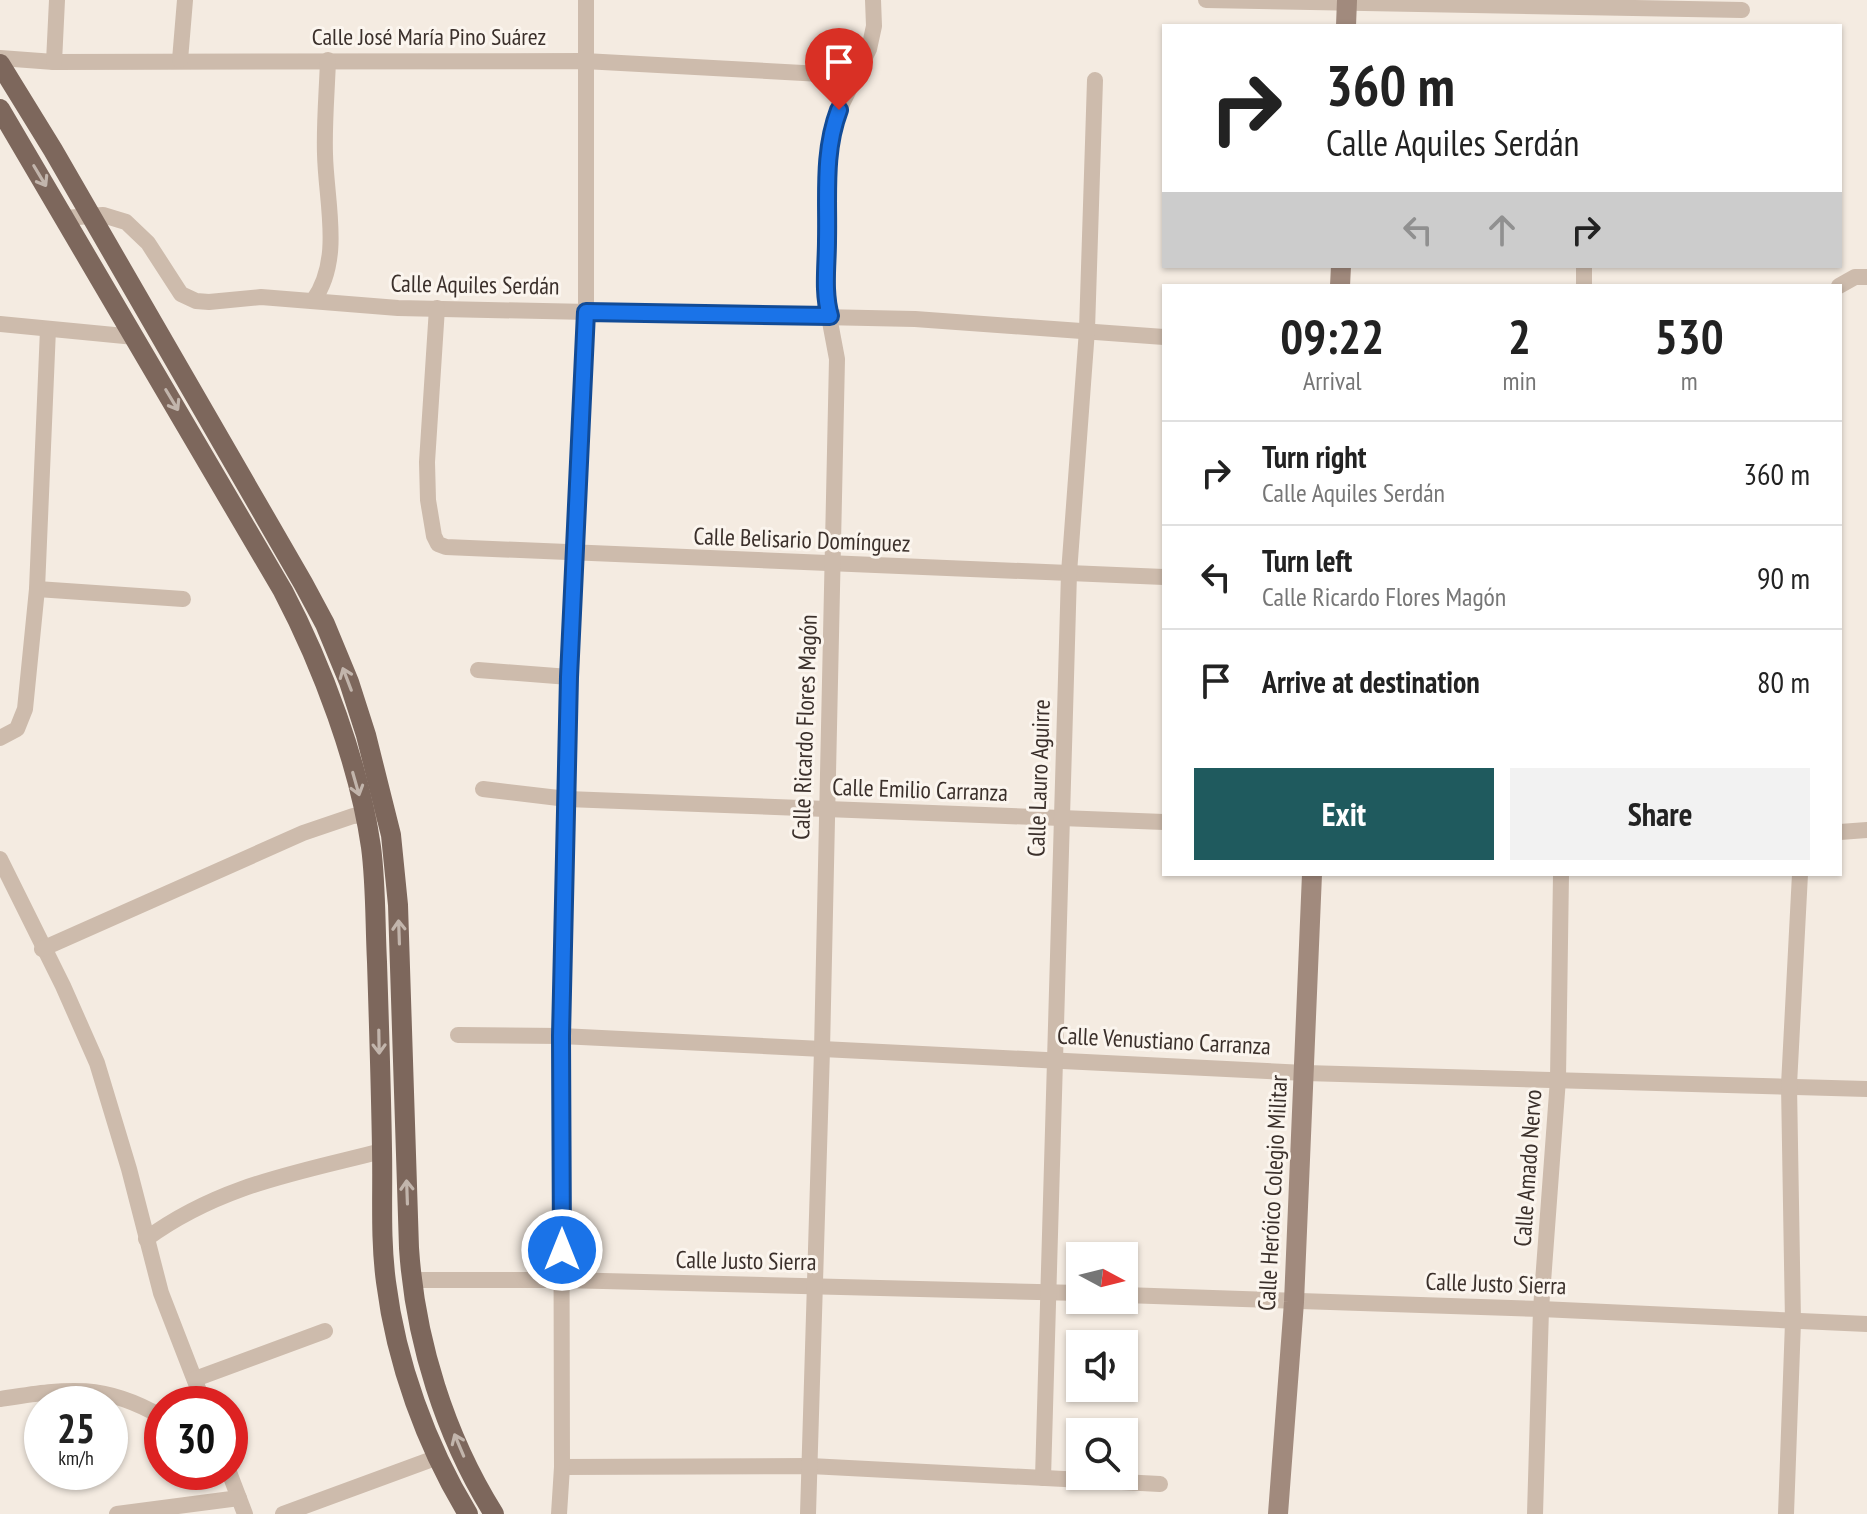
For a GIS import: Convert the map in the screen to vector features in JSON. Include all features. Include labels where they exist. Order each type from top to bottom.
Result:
[{"type":"main road","points":[[1346,24],[1347,1]]},
{"type":"main road","points":[[0,61],[325,624],[349,682],[386,813],[396,872],[411,1280],[429,1366],[459,1447],[494,1514]]},
{"type":"main road","points":[[0,109],[230,496],[308,639],[331,700],[365,815],[376,904],[382,1238],[392,1320],[409,1381],[438,1457],[468,1514]]},
{"type":"main road","name":"Calle Heróico Colegio Militar","points":[[1278,1514],[1294,1302],[1312,876]]},
{"type":"street","points":[[54,62],[57,0]]},
{"type":"street","points":[[180,60],[185,0]]},
{"type":"street","points":[[559,1514],[563,1280],[561,1036],[569,677],[586,312],[586,0]]},
{"type":"street","name":"Calle Ricardo Flores Magón","points":[[808,1514],[837,359],[826,288],[828,148],[839,110],[869,49],[874,26],[873,0]]},
{"type":"street","points":[[1206,0],[1616,4],[1742,10]]},
{"type":"street","points":[[1613,24],[1616,4]]},
{"type":"street","points":[[313,301],[326,279],[331,244],[325,150],[328,60]]},
{"type":"street","name":"Calle José María Pino Suárez","points":[[0,61],[584,61],[858,76]]},
{"type":"street","name":"Calle Lauro Aguirre","points":[[1043,1478],[1069,573],[1087,330],[1095,80]]},
{"type":"street","name":"Calle Aquiles Serdán","points":[[65,218],[113,217],[136,229],[186,298],[209,302],[261,297],[379,308],[915,319],[1162,337]]},
{"type":"street","points":[[1842,284],[1855,277],[1867,277]]},
{"type":"street","name":"Calle Belisario Domínguez","points":[[437,308],[427,462],[431,523],[438,544],[455,549],[574,555],[1162,577]]},
{"type":"street","points":[[0,324],[135,337]]},
{"type":"street","points":[[0,738],[17,729],[23,720],[37,589],[48,329]]},
{"type":"street","points":[[37,589],[183,599]]},
{"type":"street","points":[[478,670],[569,677]]},
{"type":"street","name":"Calle Emilio Carranza","points":[[483,789],[567,799],[1162,822]]},
{"type":"street","points":[[42,949],[303,833],[341,819],[386,813]]},
{"type":"street","points":[[1842,832],[1867,830]]},
{"type":"street","points":[[0,859],[97,1063],[129,1169],[161,1293],[198,1386]]},
{"type":"street","name":"Calle Amado Nervo","points":[[1535,1514],[1541,1309],[1558,1079],[1561,876]]},
{"type":"street","points":[[1786,1514],[1793,1322],[1789,1085],[1800,876]]},
{"type":"street","name":"Calle Venustiano Carranza","points":[[458,1035],[561,1036],[1305,1073],[1867,1089]]},
{"type":"street","points":[[146,1239],[175,1218],[231,1192],[382,1151]]},
{"type":"street","name":"Calle Justo Sierra","points":[[411,1280],[563,1280],[1066,1293]]},
{"type":"street","name":"Calle Justo Sierra","points":[[1138,1296],[1867,1324]]},
{"type":"street","points":[[195,1379],[325,1331]]},
{"type":"street","points":[[0,1399],[59,1390],[81,1390],[126,1398],[144,1408]]},
{"type":"street","points":[[283,1514],[438,1457]]},
{"type":"street","points":[[562,1467],[810,1466],[1160,1484]]},
{"type":"street","points":[[236,1490],[245,1514]]},
{"type":"street","points":[[117,1514],[239,1498]]},
{"type":"route","points":[[562,1250],[561,1036],[569,677],[586,312],[830,316],[826,288],[827,169],[828,148],[839,110]]}]
